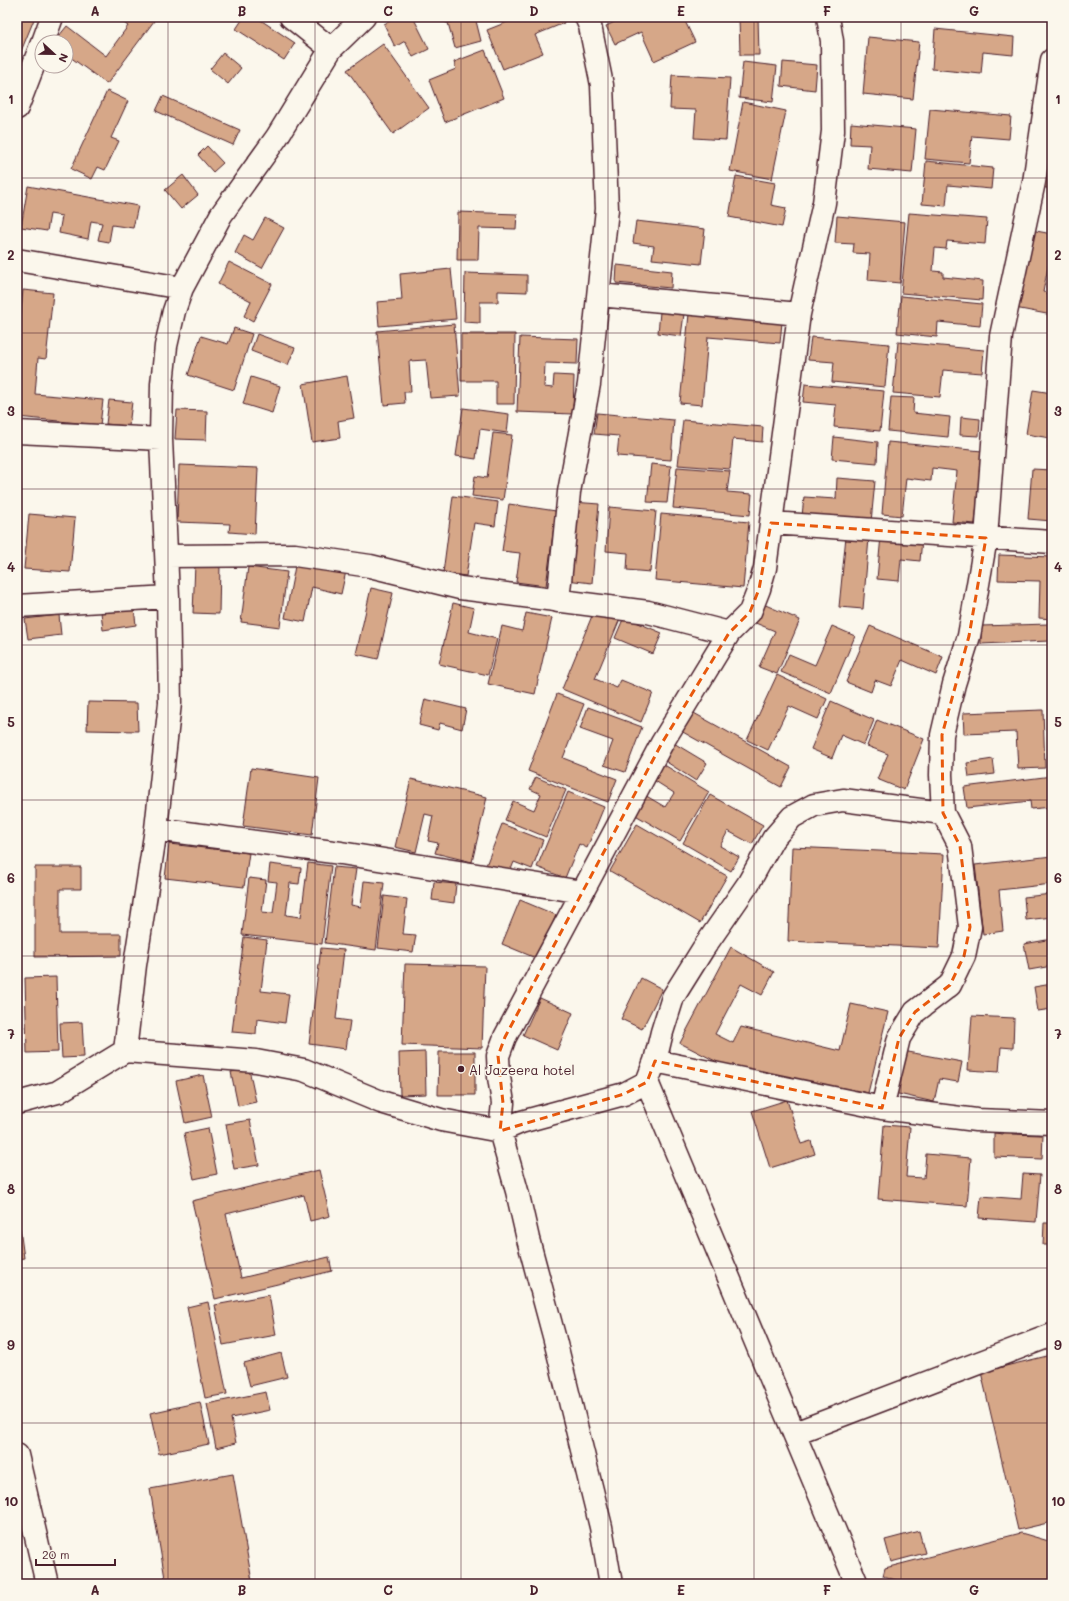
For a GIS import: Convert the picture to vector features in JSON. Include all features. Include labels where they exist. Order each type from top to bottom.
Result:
[{"type":"street","points":[[45,34],[52,17]]},
{"type":"street","points":[[292,17],[330,49]]},
{"type":"street","points":[[125,1051],[136,957],[156,829],[170,703],[167,556],[161,439],[162,384],[166,346],[174,311],[182,288],[221,215],[277,137],[330,49],[364,17]]},
{"type":"street","points":[[558,601],[569,492],[588,384],[599,295],[607,209],[602,85],[590,26],[586,17]]},
{"type":"street","points":[[611,1584],[601,1527],[566,1390],[554,1336],[500,1130],[503,1103],[499,1077],[498,1056],[505,1037],[662,743],[729,633],[750,612],[759,589],[765,568],[799,314],[824,203],[833,132],[832,41],[828,17]]},
{"type":"street","points":[[882,1108],[899,1038],[914,1012],[950,985],[964,956],[970,927],[960,846],[943,814],[941,774],[942,735],[954,684],[969,636],[986,538],[1001,336],[1034,182],[1052,60]]},
{"type":"street","points":[[17,108],[34,64]]},
{"type":"street","points":[[17,260],[182,288]]},
{"type":"street","points":[[599,295],[799,314]]},
{"type":"street","points":[[17,432],[161,439]]},
{"type":"street","points":[[771,523],[1052,542]]},
{"type":"street","points":[[167,556],[295,555],[370,566],[460,588],[648,612],[729,633]]},
{"type":"street","points":[[17,606],[168,597]]},
{"type":"street","points":[[17,1103],[58,1092],[125,1051],[256,1061],[304,1070],[381,1102],[441,1120],[500,1130],[521,1122],[624,1094],[647,1082],[655,1061],[673,997],[703,949],[748,884],[773,839],[792,817],[814,805],[843,800],[943,814]]},
{"type":"street","points":[[156,829],[341,854],[582,892]]},
{"type":"street","points":[[655,1061],[882,1108],[976,1120],[1052,1123]]},
{"type":"street","points":[[647,1082],[857,1584]]},
{"type":"street","points":[[795,1433],[1052,1336]]},
{"type":"street","points":[[17,1455],[47,1584]]},
{"type":"highlighted area","points":[[771,523],[986,538],[969,636],[942,735],[943,813],[960,846],[970,927],[964,956],[950,985],[915,1012],[899,1038],[882,1108],[655,1061],[647,1082],[624,1094],[500,1131],[503,1103],[498,1056],[505,1037],[662,743],[729,633],[750,612],[759,589]]},
{"type":"building","points":[[17,17],[35,17],[17,61]]},
{"type":"building","points":[[116,17],[148,17],[154,21],[107,84],[74,60],[74,34],[60,34],[67,26],[106,56],[128,26]]},
{"type":"building","points":[[244,17],[256,17],[295,43],[284,60],[236,29]]},
{"type":"building","points":[[398,17],[413,17],[429,49],[413,57],[405,41],[395,47],[384,24]]},
{"type":"building","points":[[443,17],[460,17],[446,23]]},
{"type":"building","points":[[475,17],[481,41],[455,48],[448,23]]},
{"type":"building","points":[[520,17],[562,17],[564,23],[535,35],[543,53],[503,69],[487,30]]},
{"type":"building","points":[[625,17],[683,17],[695,42],[654,61],[641,32],[615,44],[606,26]]},
{"type":"building","points":[[739,17],[758,17],[759,55],[740,55]]},
{"type":"building","points":[[935,29],[1014,37],[1013,55],[983,52],[981,74],[932,69]]},
{"type":"building","points":[[868,37],[919,42],[913,99],[863,94]]},
{"type":"building","points":[[383,44],[429,108],[393,134],[347,70]]},
{"type":"building","points":[[485,50],[504,98],[445,122],[429,80],[456,69],[454,62]]},
{"type":"building","points":[[223,53],[241,68],[228,84],[210,69]]},
{"type":"building","points":[[743,62],[777,66],[773,102],[739,98]]},
{"type":"building","points":[[783,62],[817,65],[815,90],[781,86]]},
{"type":"building","points":[[672,75],[730,78],[726,140],[694,138],[696,110],[670,109]]},
{"type":"building","points":[[107,91],[128,101],[111,138],[119,141],[105,170],[98,167],[92,179],[71,169]]},
{"type":"building","points":[[163,96],[240,130],[233,145],[156,111]]},
{"type":"building","points":[[743,102],[786,111],[772,179],[730,171]]},
{"type":"building","points":[[930,109],[1011,116],[1009,139],[972,136],[969,163],[925,159]]},
{"type":"building","points":[[851,123],[916,129],[912,173],[868,169],[870,145],[850,144]]},
{"type":"building","points":[[207,146],[223,163],[213,172],[198,155]]},
{"type":"building","points":[[926,161],[993,168],[991,189],[948,185],[946,206],[922,204]]},
{"type":"building","points":[[1045,167],[1052,168],[1052,189],[1041,187]]},
{"type":"building","points":[[183,175],[198,195],[181,209],[165,190]]},
{"type":"building","points":[[736,176],[775,183],[771,205],[786,208],[782,227],[729,217]]},
{"type":"building","points":[[28,186],[138,206],[133,228],[112,225],[109,242],[98,240],[102,223],[91,221],[88,239],[59,233],[62,216],[50,214],[47,231],[21,227]]},
{"type":"building","points":[[458,212],[517,214],[516,229],[479,228],[478,260],[457,260]]},
{"type":"building","points":[[909,213],[987,219],[985,244],[947,241],[946,249],[935,248],[933,271],[943,272],[943,277],[983,281],[982,300],[901,293]]},
{"type":"building","points":[[837,216],[905,222],[900,283],[868,280],[870,254],[853,253],[854,244],[835,243]]},
{"type":"building","points":[[265,218],[284,228],[262,268],[235,253],[244,235],[253,240]]},
{"type":"building","points":[[636,221],[705,229],[701,264],[652,259],[654,246],[633,243]]},
{"type":"building","points":[[1031,230],[1052,234],[1052,247],[1043,292],[1052,294],[1052,315],[1015,308]]},
{"type":"building","points":[[229,262],[272,284],[253,321],[244,316],[251,301],[218,284]]},
{"type":"building","points":[[617,265],[672,271],[671,288],[616,283]]},
{"type":"building","points":[[451,269],[456,319],[379,326],[377,302],[402,300],[400,274]]},
{"type":"building","points":[[465,273],[527,275],[527,292],[498,291],[498,302],[480,302],[480,323],[464,322]]},
{"type":"building","points":[[23,290],[53,293],[46,359],[38,358],[35,394],[103,400],[100,425],[17,417],[17,332],[19,332]]},
{"type":"building","points":[[901,296],[982,304],[980,326],[938,322],[937,337],[897,333]]},
{"type":"building","points":[[660,312],[684,314],[681,336],[658,333]]},
{"type":"building","points":[[689,314],[782,322],[780,343],[708,337],[702,405],[680,403]]},
{"type":"building","points":[[454,324],[460,396],[430,398],[426,360],[409,361],[411,392],[404,392],[405,403],[384,405],[377,331]]},
{"type":"building","points":[[234,328],[252,334],[234,390],[188,375],[201,336],[228,344]]},
{"type":"building","points":[[257,334],[295,348],[288,365],[251,351]]},
{"type":"building","points":[[461,334],[515,334],[514,404],[496,404],[496,381],[461,381]]},
{"type":"building","points":[[520,337],[578,339],[577,364],[545,363],[544,387],[553,388],[554,375],[574,376],[573,414],[517,412]]},
{"type":"building","points":[[811,337],[889,344],[885,387],[832,382],[834,362],[808,360]]},
{"type":"building","points":[[898,342],[984,350],[982,373],[943,370],[940,397],[893,393]]},
{"type":"building","points":[[347,376],[354,418],[338,421],[340,438],[312,442],[303,384]]},
{"type":"building","points":[[251,377],[280,386],[272,413],[243,404]]},
{"type":"building","points":[[805,384],[884,391],[880,431],[834,427],[836,405],[803,402]]},
{"type":"building","points":[[1033,390],[1052,393],[1052,449],[1048,448],[1050,438],[1026,434]]},
{"type":"building","points":[[891,397],[914,398],[913,413],[950,417],[948,437],[888,431]]},
{"type":"building","points":[[109,400],[132,402],[129,426],[106,424]]},
{"type":"building","points":[[463,408],[509,414],[507,433],[480,429],[476,459],[456,456]]},
{"type":"building","points":[[177,410],[207,411],[206,440],[175,439]]},
{"type":"building","points":[[597,413],[674,420],[671,460],[617,456],[619,436],[594,434]]},
{"type":"building","points":[[961,417],[980,419],[979,436],[960,435]]},
{"type":"building","points":[[683,420],[763,427],[762,442],[733,439],[730,469],[678,465]]},
{"type":"building","points":[[493,433],[512,435],[503,500],[472,496],[475,476],[487,478]]},
{"type":"building","points":[[834,437],[878,442],[877,463],[832,459]]},
{"type":"building","points":[[888,442],[982,451],[975,524],[952,522],[957,471],[932,468],[931,481],[906,478],[902,516],[882,514]]},
{"type":"building","points":[[651,464],[671,466],[667,503],[647,502]]},
{"type":"building","points":[[179,465],[258,468],[255,534],[229,532],[230,524],[177,522]]},
{"type":"building","points":[[677,467],[730,471],[727,492],[752,494],[750,515],[673,508]]},
{"type":"building","points":[[1032,469],[1052,470],[1052,521],[1028,519]]},
{"type":"building","points":[[837,478],[875,481],[871,522],[802,516],[804,497],[836,499]]},
{"type":"building","points":[[453,496],[498,502],[495,526],[474,523],[466,576],[443,573]]},
{"type":"building","points":[[573,502],[599,504],[592,583],[566,580]]},
{"type":"building","points":[[509,504],[556,511],[546,586],[516,582],[520,553],[502,551]]},
{"type":"building","points":[[609,507],[656,511],[650,572],[627,570],[628,553],[606,551]]},
{"type":"building","points":[[29,514],[75,518],[70,572],[24,569]]},
{"type":"building","points":[[661,514],[749,522],[743,588],[655,580]]},
{"type":"building","points":[[846,536],[869,538],[863,609],[839,607]]},
{"type":"building","points":[[881,536],[922,539],[920,561],[901,559],[899,581],[877,579]]},
{"type":"building","points":[[999,555],[1052,557],[1052,619],[1039,618],[1040,581],[998,580]]},
{"type":"building","points":[[296,561],[346,571],[341,594],[312,587],[305,622],[285,618]]},
{"type":"building","points":[[195,564],[220,565],[219,614],[193,613]]},
{"type":"building","points":[[248,567],[287,572],[280,627],[241,622]]},
{"type":"building","points":[[371,588],[393,593],[378,659],[356,654]]},
{"type":"building","points":[[453,603],[474,608],[469,632],[497,639],[488,675],[439,664]]},
{"type":"building","points":[[761,603],[800,620],[777,674],[759,667],[775,631],[753,622]]},
{"type":"building","points":[[134,608],[136,625],[103,630],[101,612]]},
{"type":"building","points":[[594,611],[619,621],[595,679],[617,688],[621,680],[653,693],[641,722],[562,689]]},
{"type":"building","points":[[526,613],[552,618],[535,694],[488,684],[502,626],[522,631]]},
{"type":"building","points":[[59,615],[61,635],[28,639],[25,619]]},
{"type":"building","points":[[624,617],[662,633],[653,654],[615,638]]},
{"type":"building","points":[[1049,624],[1049,641],[981,644],[981,626]]},
{"type":"building","points":[[832,626],[855,636],[831,693],[781,672],[789,654],[815,665]]},
{"type":"building","points":[[870,626],[943,657],[936,675],[902,660],[891,686],[875,680],[871,692],[846,682]]},
{"type":"building","points":[[777,675],[827,699],[818,719],[789,706],[768,750],[747,740]]},
{"type":"building","points":[[17,684],[19,684],[18,727],[17,727]]},
{"type":"building","points":[[557,694],[584,704],[563,758],[617,779],[608,802],[528,771]]},
{"type":"building","points":[[425,699],[466,709],[462,729],[440,723],[438,730],[419,725]]},
{"type":"building","points":[[831,701],[874,720],[864,745],[841,735],[832,758],[811,749]]},
{"type":"building","points":[[88,702],[137,703],[138,731],[87,730]]},
{"type":"building","points":[[588,707],[642,727],[625,772],[604,765],[613,741],[580,729]]},
{"type":"building","points":[[1043,710],[1045,768],[1018,769],[1016,732],[964,734],[963,713]]},
{"type":"building","points":[[692,712],[791,767],[781,787],[681,731]]},
{"type":"building","points":[[877,720],[924,739],[904,790],[877,779],[888,754],[867,746]]},
{"type":"building","points":[[672,742],[707,763],[696,781],[662,759]]},
{"type":"building","points":[[993,759],[995,774],[969,777],[967,763]]},
{"type":"building","points":[[661,763],[709,792],[680,841],[632,813],[643,794],[665,807],[674,793],[652,779]]},
{"type":"building","points":[[251,768],[319,778],[312,835],[243,826]]},
{"type":"building","points":[[1052,776],[1052,807],[1031,809],[1030,801],[967,808],[964,787]]},
{"type":"building","points":[[536,777],[566,790],[546,837],[505,820],[513,801],[534,810],[541,794],[530,789]]},
{"type":"building","points":[[411,779],[487,797],[472,862],[435,853],[438,843],[428,841],[433,816],[425,814],[416,852],[395,847]]},
{"type":"building","points":[[568,792],[604,807],[587,848],[579,844],[565,878],[537,867]]},
{"type":"building","points":[[710,795],[763,825],[752,844],[728,831],[720,846],[739,857],[731,871],[683,843]]},
{"type":"building","points":[[502,824],[543,840],[532,869],[514,862],[508,877],[485,868]]},
{"type":"building","points":[[637,824],[727,876],[700,923],[610,871]]},
{"type":"building","points":[[169,844],[249,853],[244,887],[165,878]]},
{"type":"building","points":[[792,847],[944,854],[939,948],[788,941]]},
{"type":"building","points":[[1052,856],[1052,884],[999,890],[1003,931],[983,934],[975,865]]},
{"type":"building","points":[[308,863],[331,866],[322,944],[242,935],[249,878],[266,880],[262,912],[273,913],[277,882],[268,881],[270,864],[301,868],[299,884],[290,883],[286,915],[301,917]]},
{"type":"building","points":[[35,867],[81,867],[81,889],[60,889],[60,934],[121,934],[121,956],[35,957]]},
{"type":"building","points":[[334,867],[356,869],[351,905],[361,907],[364,881],[384,883],[376,950],[325,943]]},
{"type":"building","points":[[434,882],[456,884],[454,903],[432,900]]},
{"type":"building","points":[[1052,894],[1052,917],[1026,920],[1024,897]]},
{"type":"building","points":[[384,896],[407,899],[403,934],[416,935],[413,952],[378,948]]},
{"type":"building","points":[[520,900],[556,915],[538,959],[502,944]]},
{"type":"building","points":[[244,937],[267,940],[261,991],[289,994],[285,1023],[257,1019],[256,1034],[232,1032]]},
{"type":"building","points":[[1052,939],[1052,966],[1029,970],[1024,944]]},
{"type":"building","points":[[731,947],[774,972],[762,995],[741,984],[715,1034],[733,1043],[741,1027],[840,1051],[851,1004],[888,1012],[867,1097],[727,1067],[680,1043]]},
{"type":"building","points":[[321,948],[344,950],[336,1019],[350,1021],[346,1049],[309,1044]]},
{"type":"building","points":[[405,964],[485,966],[482,1048],[402,1045]]},
{"type":"building","points":[[56,977],[58,1052],[27,1053],[25,978]]},
{"type":"building","points":[[641,978],[662,989],[642,1029],[621,1019]]},
{"type":"building","points":[[1052,984],[1052,1009],[1038,1011],[1034,987]]},
{"type":"building","points":[[540,998],[573,1013],[557,1050],[523,1035]]},
{"type":"building","points":[[972,1016],[1014,1018],[1013,1048],[1001,1047],[999,1072],[968,1070]]},
{"type":"building","points":[[82,1022],[84,1057],[62,1058],[60,1023]]},
{"type":"building","points":[[903,1051],[962,1062],[958,1082],[939,1079],[934,1102],[894,1093]]},
{"type":"building","points":[[425,1052],[426,1094],[400,1095],[399,1053]]},
{"type":"building","points":[[439,1052],[475,1052],[475,1095],[438,1095]]},
{"type":"building","points":[[249,1069],[256,1102],[238,1106],[231,1072]]},
{"type":"building","points":[[203,1075],[212,1117],[185,1123],[176,1081]]},
{"type":"building","points":[[787,1100],[801,1144],[811,1141],[815,1154],[770,1168],[752,1111]]},
{"type":"building","points":[[250,1120],[259,1165],[234,1169],[226,1124]]},
{"type":"building","points":[[884,1125],[910,1127],[906,1177],[924,1178],[926,1154],[971,1158],[967,1206],[878,1199]]},
{"type":"building","points":[[1004,1126],[1013,1126],[1012,1134],[1043,1135],[1042,1159],[994,1157],[994,1133],[1003,1134]]},
{"type":"building","points":[[208,1128],[217,1174],[194,1179],[184,1133]]},
{"type":"building","points":[[1052,1152],[1052,1215],[1049,1215]]},
{"type":"building","points":[[319,1170],[330,1216],[310,1221],[304,1195],[226,1214],[241,1278],[329,1257],[332,1271],[215,1299],[192,1201]]},
{"type":"building","points":[[1023,1174],[1040,1175],[1036,1222],[979,1218],[981,1196],[1021,1199]]},
{"type":"building","points":[[1044,1223],[1052,1223],[1052,1245],[1043,1245]]},
{"type":"building","points":[[20,1229],[24,1258],[17,1259],[17,1230]]},
{"type":"building","points":[[269,1295],[276,1335],[223,1345],[215,1305]]},
{"type":"building","points":[[208,1302],[227,1394],[205,1398],[187,1307]]},
{"type":"building","points":[[281,1353],[287,1377],[250,1386],[244,1363]]},
{"type":"building","points":[[1047,1356],[1052,1375],[1052,1522],[1018,1530],[981,1372]]},
{"type":"building","points":[[266,1392],[270,1410],[231,1418],[236,1443],[216,1448],[207,1404]]},
{"type":"building","points":[[200,1402],[209,1444],[159,1454],[150,1413]]},
{"type":"building","points":[[233,1474],[252,1581],[233,1584],[166,1584],[150,1489]]},
{"type":"building","points":[[919,1531],[925,1553],[891,1562],[885,1540]]},
{"type":"building","points":[[1021,1533],[1052,1542],[1052,1584],[908,1584],[883,1576],[885,1568]]},
{"type":"place","name":"Al Jazeera hotel","points":[[461,1069]]}]
